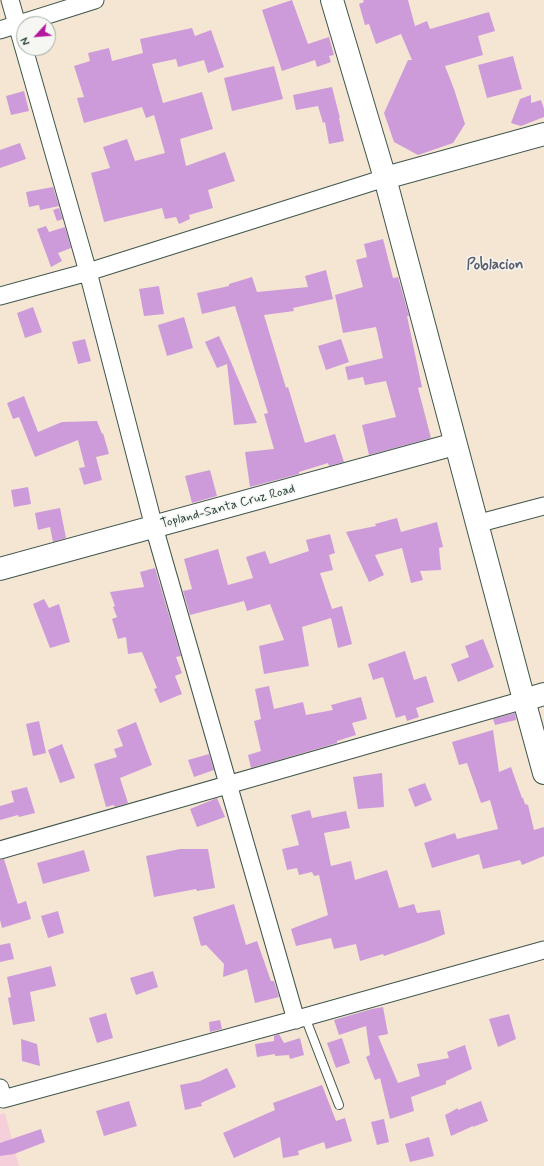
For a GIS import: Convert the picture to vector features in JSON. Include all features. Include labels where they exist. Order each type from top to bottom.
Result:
[{"type":"main road","points":[[332,0],[384,178],[544,772]]},
{"type":"main road","points":[[384,178],[544,134]]},
{"type":"main road","name":"Topland-Santa Cruz Road","points":[[0,569],[455,444]]},
{"type":"main road","points":[[524,700],[544,694]]},
{"type":"street","points":[[10,0],[8,27],[88,272],[154,527],[229,785],[301,1019]]},
{"type":"street","points":[[8,27],[95,0]]},
{"type":"street","points":[[0,296],[88,272],[384,178]]},
{"type":"street","points":[[476,524],[544,506]]},
{"type":"street","points":[[0,850],[524,700]]},
{"type":"street","points":[[1,1095],[301,1019],[544,950]]},
{"type":"lane","points":[[301,1019],[339,1105]]},
{"type":"shaded area","points":[[5,1113],[19,1166],[0,1166],[0,1114]]},
{"type":"building","points":[[292,0],[308,44],[329,37],[334,55],[329,56],[331,62],[317,67],[315,60],[282,71],[262,10]]},
{"type":"building","points":[[363,0],[408,0],[415,26],[427,21],[430,29],[489,12],[495,31],[478,36],[483,55],[445,66],[465,124],[453,143],[418,155],[394,142],[384,113],[408,60],[412,60],[401,34],[376,44],[369,24],[365,25],[359,4],[364,2]]},
{"type":"building","points":[[192,28],[195,36],[211,30],[224,67],[208,73],[204,60],[178,67],[176,59],[152,64],[163,103],[202,92],[213,129],[180,139],[186,166],[225,152],[235,181],[208,190],[213,208],[189,215],[190,219],[179,224],[176,217],[165,219],[162,208],[104,222],[91,173],[110,168],[103,147],[127,139],[135,161],[165,153],[154,115],[146,118],[142,107],[84,123],[77,98],[84,97],[74,66],[90,61],[88,53],[109,48],[112,61],[143,53],[140,39]]},
{"type":"building","points":[[513,56],[522,89],[487,98],[478,65]]},
{"type":"building","points":[[274,66],[283,99],[232,111],[224,78]]},
{"type":"building","points":[[332,87],[344,141],[329,144],[325,122],[323,123],[318,106],[296,110],[293,95]]},
{"type":"building","points":[[24,91],[29,111],[11,115],[6,96]]},
{"type":"building","points":[[531,95],[531,103],[541,100],[544,109],[544,117],[521,126],[511,123],[520,99]]},
{"type":"building","points":[[20,143],[26,159],[0,168],[0,150]]},
{"type":"building","points":[[53,187],[59,206],[40,210],[39,205],[29,207],[26,192]]},
{"type":"building","points":[[59,208],[63,219],[57,221],[53,210]]},
{"type":"building","points":[[46,226],[49,232],[65,227],[71,248],[58,253],[62,261],[51,267],[37,229]]},
{"type":"building","points":[[383,239],[393,278],[398,277],[409,316],[407,316],[422,387],[418,388],[431,438],[369,455],[362,425],[396,417],[386,381],[365,385],[363,377],[348,380],[345,367],[383,358],[376,327],[343,333],[335,295],[363,287],[356,260],[367,257],[364,244]]},
{"type":"building","points":[[326,270],[333,299],[293,308],[294,311],[264,315],[286,388],[288,387],[305,443],[335,434],[344,462],[329,466],[328,463],[299,472],[299,474],[250,487],[245,452],[274,449],[264,414],[268,413],[235,306],[202,314],[197,293],[229,286],[229,284],[252,277],[257,292],[308,287],[305,276]]},
{"type":"building","points":[[159,286],[164,314],[144,316],[139,289]]},
{"type":"building","points":[[33,307],[42,332],[25,338],[17,313]]},
{"type":"building","points":[[184,317],[193,348],[167,356],[158,325]]},
{"type":"building","points":[[219,336],[257,423],[234,425],[227,364],[217,368],[205,342]]},
{"type":"building","points":[[85,339],[91,361],[78,364],[72,342]]},
{"type":"building","points":[[341,339],[349,362],[326,370],[318,346]]},
{"type":"building","points":[[24,396],[38,432],[62,422],[97,421],[102,434],[103,433],[109,454],[96,457],[102,480],[84,485],[79,468],[85,467],[78,440],[35,457],[19,417],[13,419],[7,403]]},
{"type":"building","points":[[210,470],[217,496],[192,503],[185,476]]},
{"type":"building","points":[[28,487],[31,504],[14,507],[11,490]]},
{"type":"building","points":[[60,508],[66,538],[53,542],[50,527],[38,530],[35,513]]},
{"type":"building","points":[[397,518],[401,532],[437,522],[443,547],[439,548],[441,570],[420,571],[423,580],[411,583],[402,548],[375,555],[384,575],[369,582],[346,532],[376,526],[375,524]]},
{"type":"building","points":[[330,534],[335,553],[329,555],[333,570],[320,573],[332,609],[342,606],[352,644],[338,648],[331,618],[302,627],[309,666],[264,674],[259,646],[284,640],[270,604],[247,611],[244,601],[190,615],[183,591],[192,589],[184,559],[218,549],[228,585],[253,578],[246,557],[265,551],[270,564],[309,551],[306,540]]},
{"type":"building","points":[[155,568],[181,656],[176,657],[182,673],[175,676],[182,694],[160,703],[154,689],[157,688],[142,652],[128,654],[126,637],[118,639],[112,619],[117,617],[110,592],[144,587],[140,572]]},
{"type":"building","points":[[44,599],[49,608],[59,604],[70,642],[50,648],[33,604]]},
{"type":"building","points":[[483,639],[494,667],[458,682],[451,664],[469,657],[465,646]]},
{"type":"building","points":[[405,651],[414,680],[426,676],[434,702],[416,708],[419,717],[407,721],[405,715],[396,718],[383,677],[373,680],[368,664]]},
{"type":"building","points":[[269,686],[274,709],[303,702],[306,715],[333,710],[331,705],[361,697],[367,719],[352,723],[356,735],[337,741],[337,743],[251,768],[248,755],[261,751],[254,721],[261,719],[255,689]]},
{"type":"building","points":[[515,713],[516,720],[495,725],[493,719]]},
{"type":"building","points":[[39,721],[46,753],[33,756],[26,724]]},
{"type":"building","points":[[136,722],[152,765],[120,778],[128,803],[115,807],[114,805],[106,807],[94,764],[117,757],[114,749],[123,746],[117,730]]},
{"type":"building","points":[[493,730],[499,772],[511,767],[522,798],[525,804],[528,805],[534,830],[544,827],[544,856],[522,865],[520,860],[483,869],[479,854],[432,868],[424,843],[455,833],[457,839],[498,829],[490,800],[481,803],[467,763],[459,765],[452,742]]},
{"type":"building","points":[[62,744],[75,778],[60,783],[48,750]]},
{"type":"building","points":[[209,754],[214,770],[194,777],[188,760]]},
{"type":"building","points":[[382,773],[384,807],[358,809],[353,777]]},
{"type":"building","points":[[425,783],[432,800],[415,807],[408,789]]},
{"type":"building","points":[[27,787],[35,813],[19,817],[18,815],[0,820],[0,806],[14,802],[11,791]]},
{"type":"building","points":[[217,798],[225,817],[197,827],[190,809]]},
{"type":"building","points":[[310,810],[312,818],[346,811],[350,828],[324,833],[331,866],[351,861],[355,880],[387,870],[399,908],[414,904],[417,913],[440,910],[445,934],[384,956],[383,954],[360,961],[356,944],[334,949],[331,938],[296,946],[291,929],[328,915],[319,875],[314,876],[312,872],[299,875],[297,868],[287,870],[282,849],[299,845],[291,815]]},
{"type":"building","points":[[180,849],[208,849],[215,888],[197,891],[196,889],[154,897],[146,856]]},
{"type":"building","points":[[84,850],[90,871],[43,884],[37,863]]},
{"type":"building","points":[[4,859],[18,904],[26,901],[31,919],[2,928],[0,920],[0,860]]},
{"type":"building","points":[[234,904],[246,945],[257,941],[271,981],[274,981],[279,997],[255,1003],[247,969],[223,977],[224,964],[206,945],[201,946],[193,917]]},
{"type":"building","points":[[58,911],[64,933],[48,938],[41,916]]},
{"type":"building","points":[[10,943],[14,959],[0,962],[0,945]]},
{"type":"building","points":[[51,966],[56,986],[30,992],[35,1021],[13,1025],[8,998],[11,997],[7,977]]},
{"type":"building","points":[[153,971],[158,987],[136,995],[130,978]]},
{"type":"building","points":[[383,1007],[388,1034],[378,1036],[398,1083],[420,1076],[417,1064],[449,1058],[447,1052],[465,1045],[472,1069],[446,1081],[446,1084],[411,1097],[414,1111],[390,1119],[380,1078],[375,1080],[366,1057],[370,1055],[366,1026],[339,1035],[334,1020]]},
{"type":"building","points":[[106,1013],[113,1038],[97,1043],[89,1018]]},
{"type":"building","points":[[509,1014],[516,1039],[498,1047],[489,1019]]},
{"type":"building","points":[[220,1020],[222,1029],[210,1032],[209,1022]]},
{"type":"building","points":[[279,1034],[284,1043],[300,1038],[304,1055],[290,1059],[289,1055],[275,1056],[275,1054],[257,1057],[255,1044],[274,1041],[274,1036]]},
{"type":"building","points":[[342,1038],[350,1063],[336,1068],[327,1043]]},
{"type":"building","points":[[21,1039],[37,1044],[40,1066],[22,1061]]},
{"type":"building","points":[[227,1068],[236,1087],[201,1103],[202,1106],[185,1110],[180,1085],[200,1081]]},
{"type":"building","points":[[322,1085],[336,1121],[345,1118],[352,1141],[326,1149],[324,1142],[298,1151],[299,1155],[283,1158],[280,1137],[234,1158],[223,1133],[275,1110],[273,1103]]},
{"type":"building","points":[[129,1101],[137,1126],[104,1136],[96,1111]]},
{"type":"building","points":[[481,1101],[488,1121],[451,1136],[445,1115],[458,1108],[458,1110]]},
{"type":"building","points":[[384,1119],[389,1142],[377,1145],[371,1122]]},
{"type":"building","points":[[41,1129],[45,1142],[14,1154],[0,1156],[0,1143]]},
{"type":"building","points":[[429,1137],[434,1156],[410,1162],[405,1144]]},
{"type":"district","name":"Poblacion","points":[[495,266]]}]
